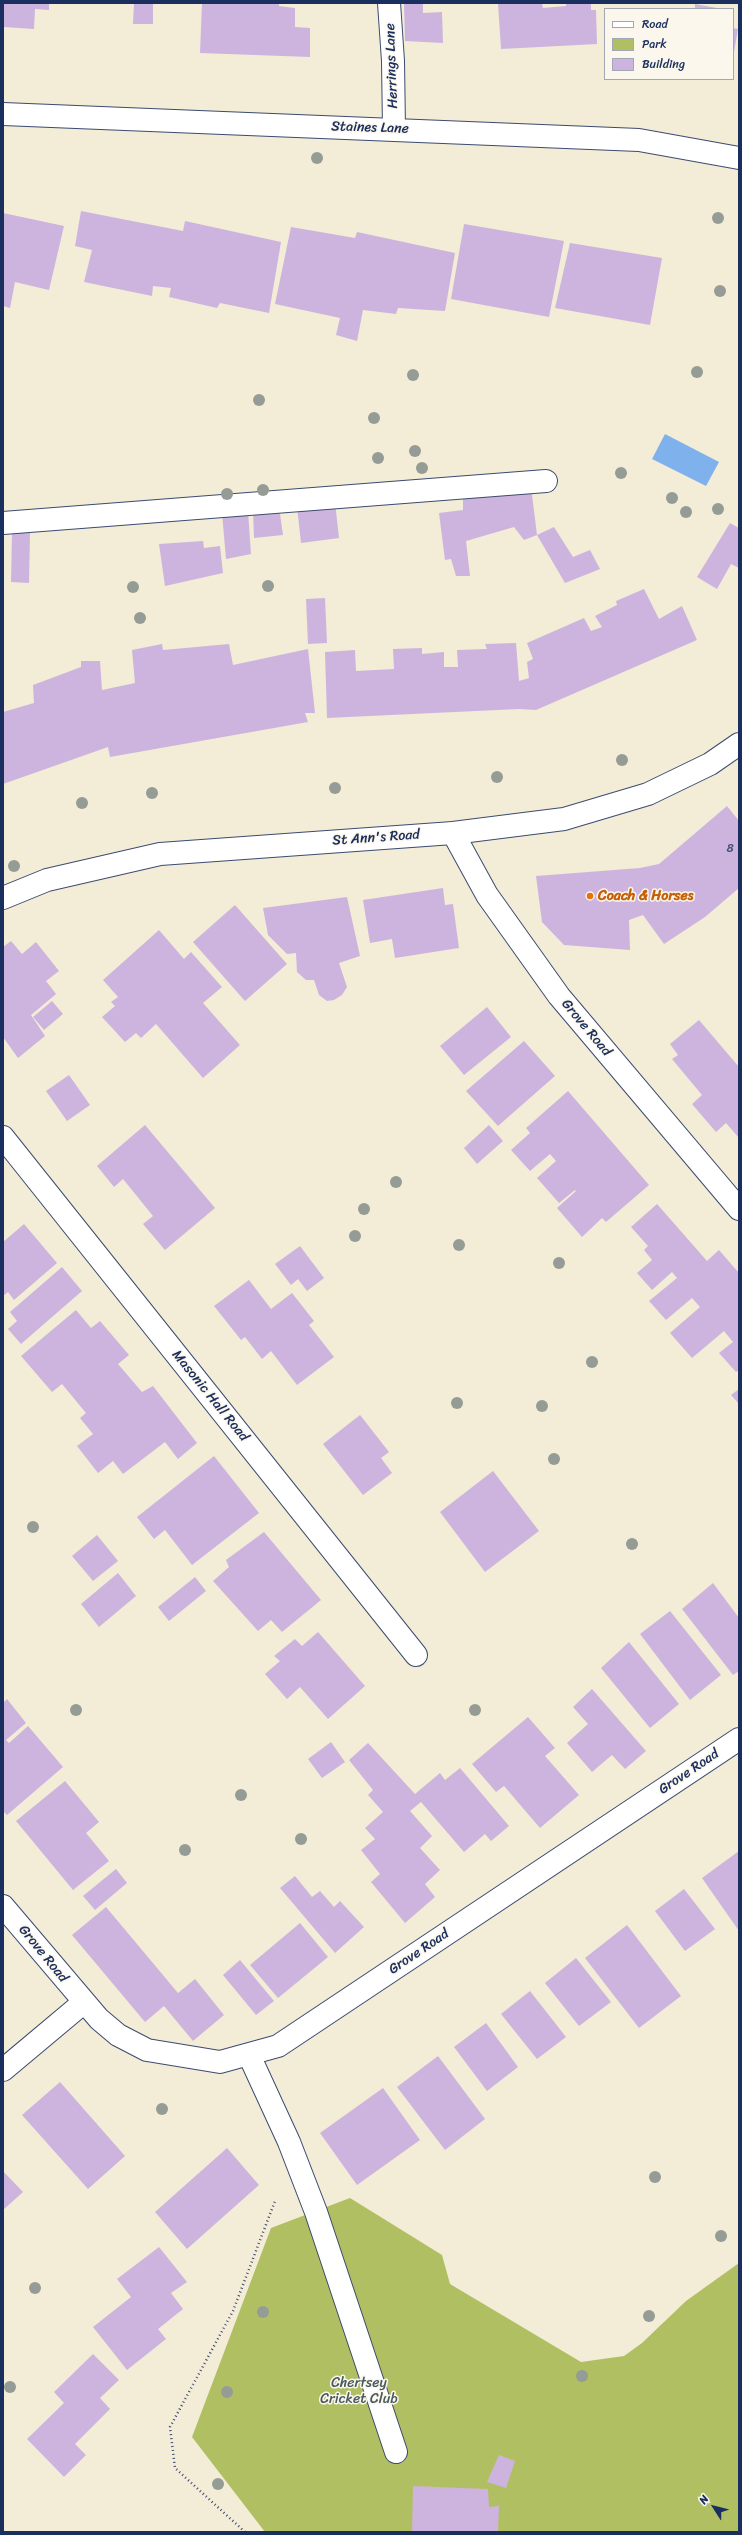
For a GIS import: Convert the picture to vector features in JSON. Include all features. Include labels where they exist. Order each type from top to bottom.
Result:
[{"type":"street","name":"Herrings Lane","points":[[389,3],[393,61],[394,129]]},
{"type":"street","name":"Staines Lane","points":[[3,114],[639,140],[738,159]]},
{"type":"street","points":[[3,523],[546,481]]},
{"type":"street","name":"St Ann's Road","points":[[3,898],[47,880],[160,854],[452,833],[564,819],[648,794],[710,764],[739,744]]},
{"type":"street","name":"Grove Road","points":[[452,833],[487,895],[559,996],[739,1209]]},
{"type":"street","name":"Masonic Hall Road","points":[[3,1137],[416,1656]]},
{"type":"street","name":"Grove Road","points":[[3,1906],[83,2003],[118,2035],[147,2050],[220,2062],[278,2046],[739,1739]]},
{"type":"street","points":[[3,2070],[83,2003]]},
{"type":"street","points":[[249,2055],[290,2142],[316,2212],[396,2452]]},
{"type":"path","points":[[245,2532],[175,2468],[170,2427],[233,2311],[278,2195]]},
{"type":"green space","name":"Chertsey Cricket Club","points":[[350,2198],[442,2255],[450,2284],[581,2362],[624,2356],[642,2343],[686,2301],[739,2263],[739,2532],[265,2532],[192,2437],[271,2228]]},
{"type":"water","points":[[665,434],[719,462],[706,486],[652,459]]},
{"type":"building","points":[[3,3],[49,3],[49,10],[35,9],[34,29],[3,27]]},
{"type":"building","points":[[134,3],[153,3],[153,24],[133,24]]},
{"type":"building","points":[[202,3],[279,3],[279,6],[295,8],[295,27],[310,28],[310,57],[200,53]]},
{"type":"building","points":[[423,3],[423,13],[442,12],[443,43],[405,41],[404,4]]},
{"type":"building","points":[[498,3],[542,3],[543,8],[566,6],[566,3],[591,3],[591,10],[596,10],[597,44],[501,49]]},
{"type":"building","points":[[695,4],[717,8],[695,8]]},
{"type":"building","points":[[734,28],[738,29],[734,52]]},
{"type":"building","points":[[81,211],[183,231],[185,221],[281,242],[269,313],[220,303],[217,308],[169,297],[171,288],[153,286],[152,296],[84,282],[92,250],[75,246]]},
{"type":"building","points":[[3,213],[64,226],[49,290],[15,282],[10,308],[3,306]]},
{"type":"building","points":[[464,224],[564,241],[549,317],[451,299]]},
{"type":"building","points":[[291,227],[355,238],[357,232],[455,253],[445,311],[398,308],[396,314],[363,310],[357,341],[336,335],[340,318],[275,304]]},
{"type":"building","points":[[570,243],[662,258],[650,325],[555,308]]},
{"type":"building","points":[[531,487],[537,535],[524,540],[514,527],[466,541],[470,576],[456,576],[451,559],[445,560],[439,513],[463,510],[463,497]]},
{"type":"building","points":[[335,502],[339,538],[301,543],[297,507]]},
{"type":"building","points":[[279,507],[283,535],[254,538],[253,511]]},
{"type":"building","points":[[248,511],[251,554],[226,559],[222,513]]},
{"type":"building","points":[[730,523],[739,528],[739,568],[731,564],[717,589],[697,577]]},
{"type":"building","points":[[554,527],[573,557],[590,550],[600,569],[565,583],[537,535]]},
{"type":"building","points":[[12,533],[30,533],[29,583],[11,582]]},
{"type":"building","points":[[203,541],[204,548],[220,546],[223,573],[165,586],[159,544]]},
{"type":"building","points":[[644,589],[659,619],[682,606],[697,640],[536,710],[519,709],[327,718],[325,652],[355,650],[356,671],[394,669],[393,649],[422,648],[422,654],[444,652],[444,667],[458,667],[457,650],[487,649],[485,644],[516,643],[519,681],[529,678],[527,662],[533,659],[527,643],[584,618],[591,631],[602,627],[595,616],[617,605],[616,601]]},
{"type":"building","points":[[325,598],[327,643],[308,644],[306,599]]},
{"type":"building","points":[[162,644],[163,650],[229,644],[233,665],[308,649],[315,713],[305,713],[308,722],[110,757],[108,747],[3,784],[3,712],[34,703],[33,685],[81,667],[81,661],[100,661],[102,690],[135,683],[132,650]]},
{"type":"building","points":[[727,806],[739,821],[739,888],[705,917],[664,944],[643,915],[629,920],[630,950],[564,945],[542,922],[536,876],[640,868],[659,864]]},
{"type":"building","points":[[443,888],[445,905],[453,904],[459,948],[395,958],[392,939],[370,943],[363,900]]},
{"type":"building","points":[[347,897],[360,956],[339,963],[347,987],[342,995],[334,1000],[327,1001],[319,995],[314,980],[306,980],[297,972],[296,953],[287,954],[268,935],[263,908]]},
{"type":"building","points":[[235,905],[287,964],[245,1001],[193,942]]},
{"type":"building","points":[[159,930],[184,959],[191,952],[222,987],[203,1003],[240,1045],[203,1078],[156,1024],[141,1038],[136,1033],[125,1042],[102,1017],[115,1006],[111,1002],[118,997],[103,980]]},
{"type":"building","points":[[11,941],[22,954],[36,942],[59,971],[46,981],[56,994],[31,1015],[45,1036],[18,1058],[3,1037],[3,947]]},
{"type":"building","points":[[52,1001],[63,1014],[44,1030],[33,1017]]},
{"type":"building","points":[[487,1007],[511,1037],[464,1075],[440,1046]]},
{"type":"building","points":[[699,1020],[739,1067],[739,1138],[726,1123],[716,1132],[692,1104],[702,1095],[672,1059],[678,1055],[670,1044]]},
{"type":"building","points":[[524,1041],[555,1076],[498,1126],[466,1091]]},
{"type":"building","points":[[69,1075],[90,1105],[67,1121],[46,1091]]},
{"type":"building","points":[[568,1091],[649,1185],[606,1222],[602,1218],[582,1237],[557,1208],[576,1191],[575,1190],[559,1203],[537,1178],[556,1161],[550,1154],[530,1171],[511,1150],[530,1133],[526,1128]]},
{"type":"building","points":[[145,1125],[215,1208],[165,1250],[143,1224],[153,1216],[123,1179],[114,1187],[97,1166]]},
{"type":"building","points":[[489,1125],[503,1141],[477,1164],[464,1148]]},
{"type":"building","points":[[657,1204],[707,1261],[719,1250],[739,1273],[739,1370],[736,1372],[719,1353],[733,1342],[724,1331],[692,1358],[670,1333],[700,1307],[692,1298],[666,1320],[649,1301],[677,1278],[672,1272],[652,1290],[637,1273],[652,1260],[644,1250],[648,1246],[631,1227]]},
{"type":"building","points":[[24,1224],[57,1263],[14,1300],[8,1292],[3,1296],[3,1242]]},
{"type":"building","points":[[300,1246],[324,1278],[307,1291],[298,1279],[291,1285],[275,1264]]},
{"type":"building","points":[[62,1267],[82,1291],[21,1344],[8,1329],[17,1321],[10,1312]]},
{"type":"building","points":[[249,1280],[271,1309],[292,1293],[314,1321],[309,1325],[334,1357],[297,1385],[271,1351],[262,1359],[245,1337],[241,1340],[214,1306]]},
{"type":"building","points":[[76,1310],[91,1328],[100,1321],[129,1355],[118,1364],[142,1392],[153,1386],[197,1443],[178,1459],[165,1442],[123,1474],[113,1461],[98,1473],[77,1446],[93,1434],[80,1418],[86,1413],[62,1384],[52,1392],[21,1356]]},
{"type":"building","points":[[739,1389],[739,1404],[731,1395]]},
{"type":"building","points":[[360,1415],[389,1452],[381,1458],[392,1473],[363,1495],[323,1444]]},
{"type":"building","points":[[214,1456],[259,1513],[192,1565],[165,1530],[154,1539],[137,1517]]},
{"type":"building","points":[[493,1471],[539,1531],[485,1572],[440,1512]]},
{"type":"building","points":[[264,1532],[321,1600],[282,1632],[271,1620],[258,1631],[213,1581],[229,1567],[226,1560]]},
{"type":"building","points":[[97,1535],[118,1561],[93,1581],[72,1556]]},
{"type":"building","points":[[118,1573],[136,1596],[99,1627],[81,1604]]},
{"type":"building","points":[[195,1577],[206,1591],[169,1621],[158,1607]]},
{"type":"building","points":[[713,1583],[739,1618],[739,1671],[733,1675],[682,1609]]},
{"type":"building","points":[[670,1611],[721,1675],[690,1700],[640,1634]]},
{"type":"building","points":[[318,1632],[365,1686],[328,1719],[300,1687],[287,1699],[265,1674],[280,1661],[274,1656],[295,1639],[302,1646]]},
{"type":"building","points":[[629,1642],[679,1704],[650,1728],[601,1668]]},
{"type":"building","points":[[592,1689],[646,1751],[625,1769],[612,1755],[592,1772],[567,1743],[588,1724],[573,1707]]},
{"type":"building","points":[[7,1699],[26,1723],[6,1740],[9,1743],[28,1726],[63,1767],[7,1815],[3,1811],[3,1703]]},
{"type":"building","points":[[528,1717],[555,1748],[545,1756],[579,1795],[540,1828],[504,1786],[496,1792],[472,1764]]},
{"type":"building","points":[[331,1742],[345,1762],[322,1778],[308,1759]]},
{"type":"building","points":[[368,1743],[415,1794],[440,1773],[445,1780],[460,1768],[509,1826],[491,1841],[485,1834],[464,1852],[421,1802],[410,1811],[432,1836],[420,1848],[440,1870],[425,1884],[435,1897],[405,1923],[371,1882],[380,1874],[361,1850],[375,1839],[365,1828],[383,1812],[368,1795],[373,1790],[349,1760]]},
{"type":"building","points":[[65,1781],[99,1822],[86,1833],[109,1861],[73,1890],[16,1821]]},
{"type":"building","points":[[739,1851],[739,1931],[702,1878]]},
{"type":"building","points":[[116,1869],[127,1883],[95,1910],[83,1896]]},
{"type":"building","points":[[295,1876],[312,1897],[320,1891],[334,1907],[340,1901],[364,1927],[335,1953],[280,1888]]},
{"type":"building","points":[[684,1889],[715,1929],[685,1951],[655,1911]]},
{"type":"building","points":[[106,1907],[178,1993],[195,1979],[224,2015],[193,2041],[164,2006],[145,2022],[72,1935]]},
{"type":"building","points":[[300,1923],[328,1957],[278,1998],[250,1965]]},
{"type":"building","points":[[627,1925],[681,1996],[639,2028],[585,1958]]},
{"type":"building","points":[[576,1958],[611,2002],[579,2026],[545,1983]]},
{"type":"building","points":[[240,1960],[274,2001],[256,2015],[223,1975]]},
{"type":"building","points":[[530,1991],[566,2037],[537,2059],[501,2014]]},
{"type":"building","points":[[486,2023],[518,2067],[487,2091],[454,2047]]},
{"type":"building","points":[[438,2056],[485,2119],[445,2150],[397,2087]]},
{"type":"building","points":[[60,2082],[125,2156],[88,2189],[22,2115]]},
{"type":"building","points":[[383,2088],[420,2140],[357,2185],[320,2133]]},
{"type":"building","points":[[227,2148],[259,2185],[187,2249],[155,2212]]},
{"type":"building","points":[[3,2171],[23,2192],[3,2210]]},
{"type":"building","points":[[159,2247],[187,2282],[171,2293],[183,2309],[158,2329],[166,2339],[127,2370],[93,2327],[131,2297],[117,2279]]},
{"type":"building","points":[[93,2354],[119,2380],[100,2398],[110,2409],[75,2444],[86,2455],[64,2477],[27,2439],[64,2403],[54,2392]]},
{"type":"building","points":[[499,2455],[515,2461],[506,2488],[487,2482]]},
{"type":"building","points":[[413,2486],[488,2489],[489,2507],[499,2506],[498,2532],[412,2532]]},
{"type":"place","name":"Coach & Horses","points":[[590,896]]}]
